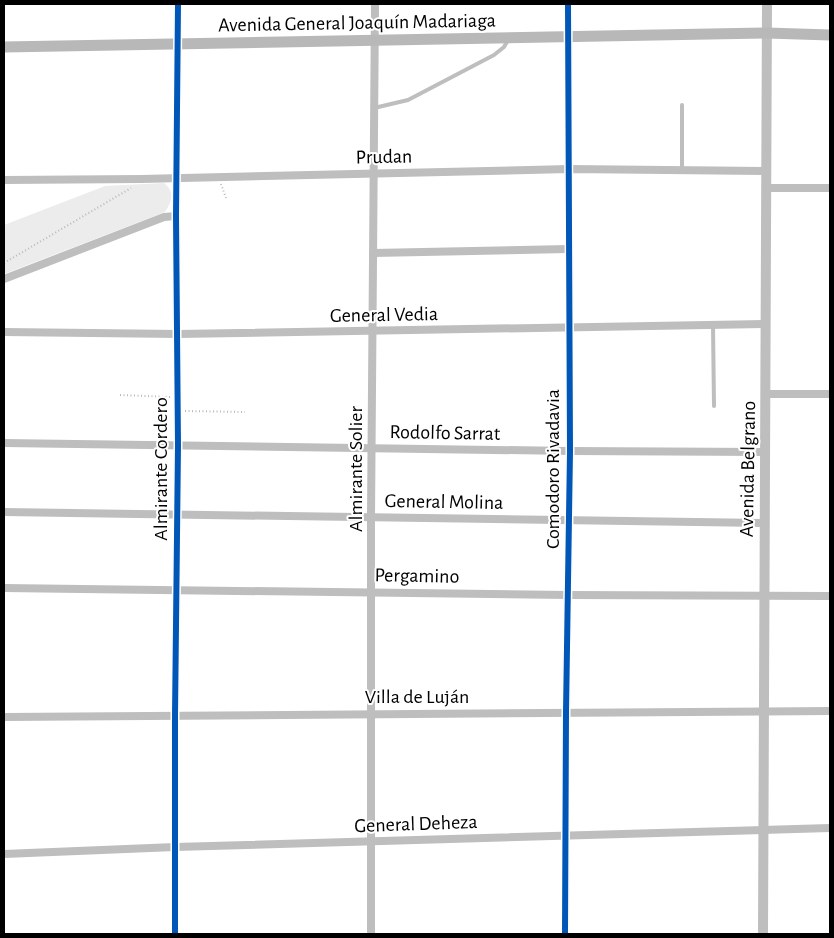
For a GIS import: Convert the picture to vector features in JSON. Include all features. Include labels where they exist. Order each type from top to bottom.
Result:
[{"type":"main road","name":"Avenida General Joaquín Madariaga","points":[[4,47],[767,33],[830,35]]},
{"type":"street","name":"Almirante Cordero","points":[[175,934],[175,716],[178,515],[176,216],[178,4]]},
{"type":"street","name":"Almirante Solier","points":[[371,934],[371,517],[375,4]]},
{"type":"street","name":"Comodoro Rivadavia","points":[[565,934],[570,451],[568,4]]},
{"type":"street","name":"Avenida Belgrano","points":[[763,934],[767,4]]},
{"type":"street","name":"Prudan","points":[[4,180],[141,179],[569,169],[765,171]]},
{"type":"street","points":[[766,188],[830,188]]},
{"type":"street","points":[[4,279],[164,217],[176,216]]},
{"type":"street","points":[[373,253],[568,249]]},
{"type":"street","name":"General Vedia","points":[[4,332],[178,334],[765,324]]},
{"type":"street","points":[[766,394],[830,394]]},
{"type":"street","name":"Rodolfo Sarrat","points":[[4,443],[765,452]]},
{"type":"street","name":"General Molina","points":[[4,512],[765,522]]},
{"type":"street","name":"Pergamino","points":[[4,588],[765,597],[830,596]]},
{"type":"street","name":"Villa de Luján","points":[[4,717],[830,711]]},
{"type":"street","name":"General Deheza","points":[[4,854],[175,847],[830,828]]},
{"type":"lane","points":[[374,108],[408,100],[494,55],[504,47],[509,39]]},
{"type":"lane","points":[[682,105],[682,170]]},
{"type":"lane","points":[[712,325],[714,406]]},
{"type":"path","points":[[221,183],[226,198]]},
{"type":"path","points":[[4,263],[133,187]]},
{"type":"path","points":[[120,395],[178,397]]},
{"type":"path","points":[[178,410],[245,412]]},
{"type":"shaded area","points":[[164,183],[171,193],[169,205],[165,212],[4,274],[4,225],[105,186]]},
{"type":"cycle path","points":[[175,934],[178,4]]},
{"type":"cycle path","points":[[565,934],[570,451],[568,4]]}]
